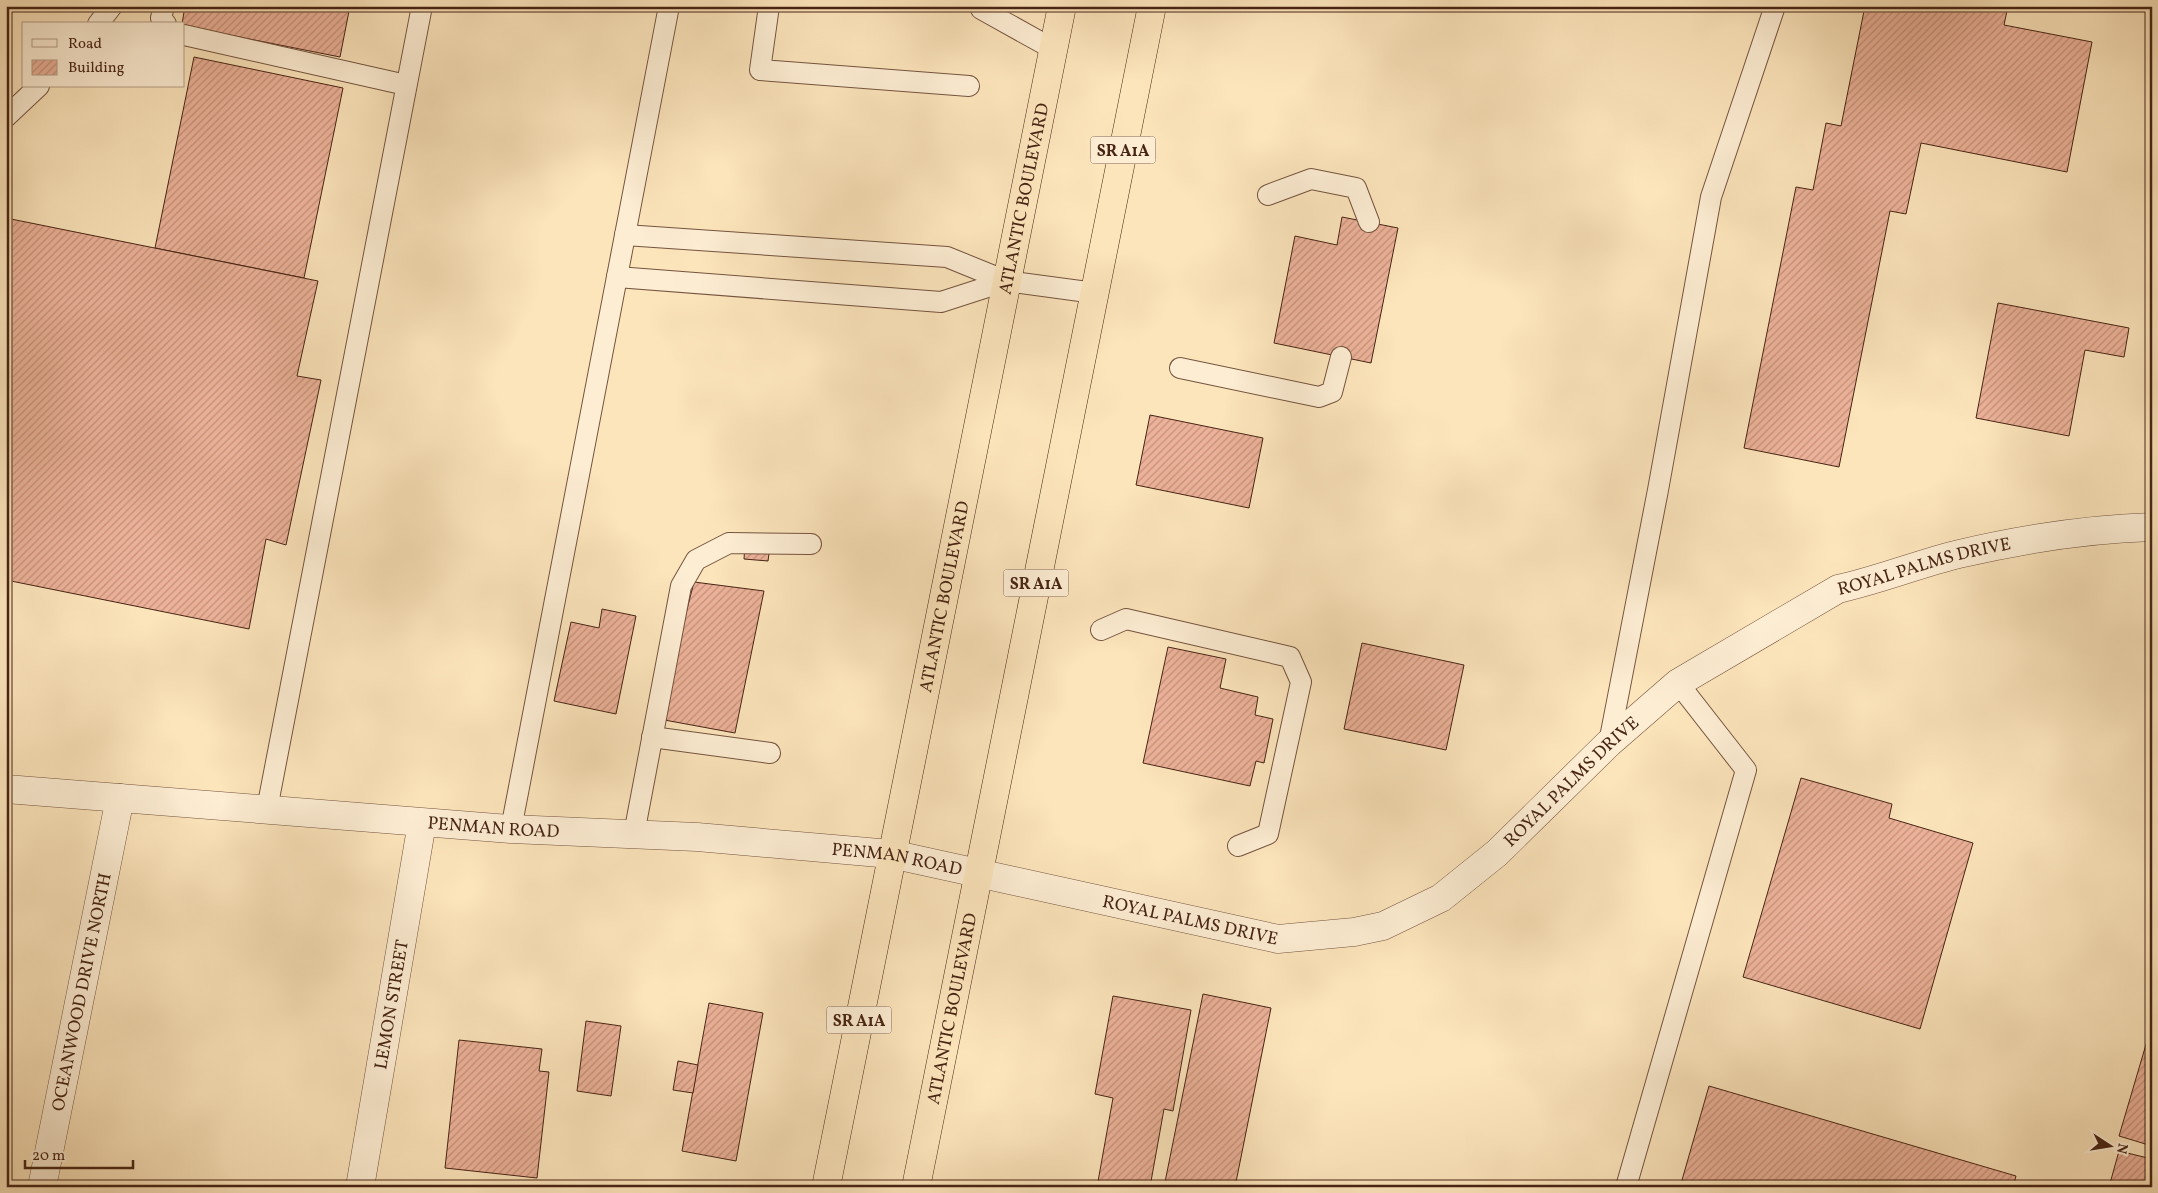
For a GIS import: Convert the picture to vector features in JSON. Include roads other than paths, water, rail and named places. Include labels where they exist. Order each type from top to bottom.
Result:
[{"type":"highway","name":"ATLANTIC BOULEVARD","points":[[826,1187],[891,854],[1062,6]]},
{"type":"highway","name":"ATLANTIC BOULEVARD","points":[[916,1187],[1152,6]]},
{"type":"street","name":"ROYAL PALMS DRIVE","points":[[978,873],[1278,939],[1354,932],[1383,926],[1441,898],[1497,853],[1609,743],[1678,683],[1838,589],[1863,584],[1958,554],[2042,536],[2118,528],[2152,527]]},
{"type":"street","name":"PENMAN ROAD","points":[[6,789],[422,823],[697,837],[891,854],[978,873]]},
{"type":"street","name":"OCEANWOOD DRIVE NORTH","points":[[42,1187],[120,798]]},
{"type":"street","name":"LEMON STREET","points":[[360,1187],[422,823]]},
{"type":"lane","points":[[100,22],[112,6]]},
{"type":"lane","points":[[164,6],[162,18],[165,22]]},
{"type":"lane","points":[[267,809],[422,6]]},
{"type":"lane","points":[[511,829],[669,6]]},
{"type":"lane","points":[[769,6],[760,70],[969,86]]},
{"type":"lane","points":[[1609,743],[1711,197],[1775,6]]},
{"type":"lane","points":[[982,8],[1053,49]]},
{"type":"lane","points":[[185,36],[406,85]]},
{"type":"lane","points":[[6,117],[37,88]]},
{"type":"lane","points":[[1268,195],[1311,179],[1356,188],[1368,222]]},
{"type":"lane","points":[[625,235],[947,257],[1006,281],[1095,293]]},
{"type":"lane","points":[[616,277],[941,302],[1006,281]]},
{"type":"lane","points":[[1180,368],[1318,397],[1332,392],[1341,357]]},
{"type":"lane","points":[[634,834],[681,586],[696,560],[730,543],[811,544]]},
{"type":"lane","points":[[1101,630],[1126,619],[1290,657],[1301,682],[1268,834],[1238,846]]},
{"type":"lane","points":[[1626,1187],[1746,770],[1678,683]]},
{"type":"lane","points":[[652,737],[770,753]]}]
